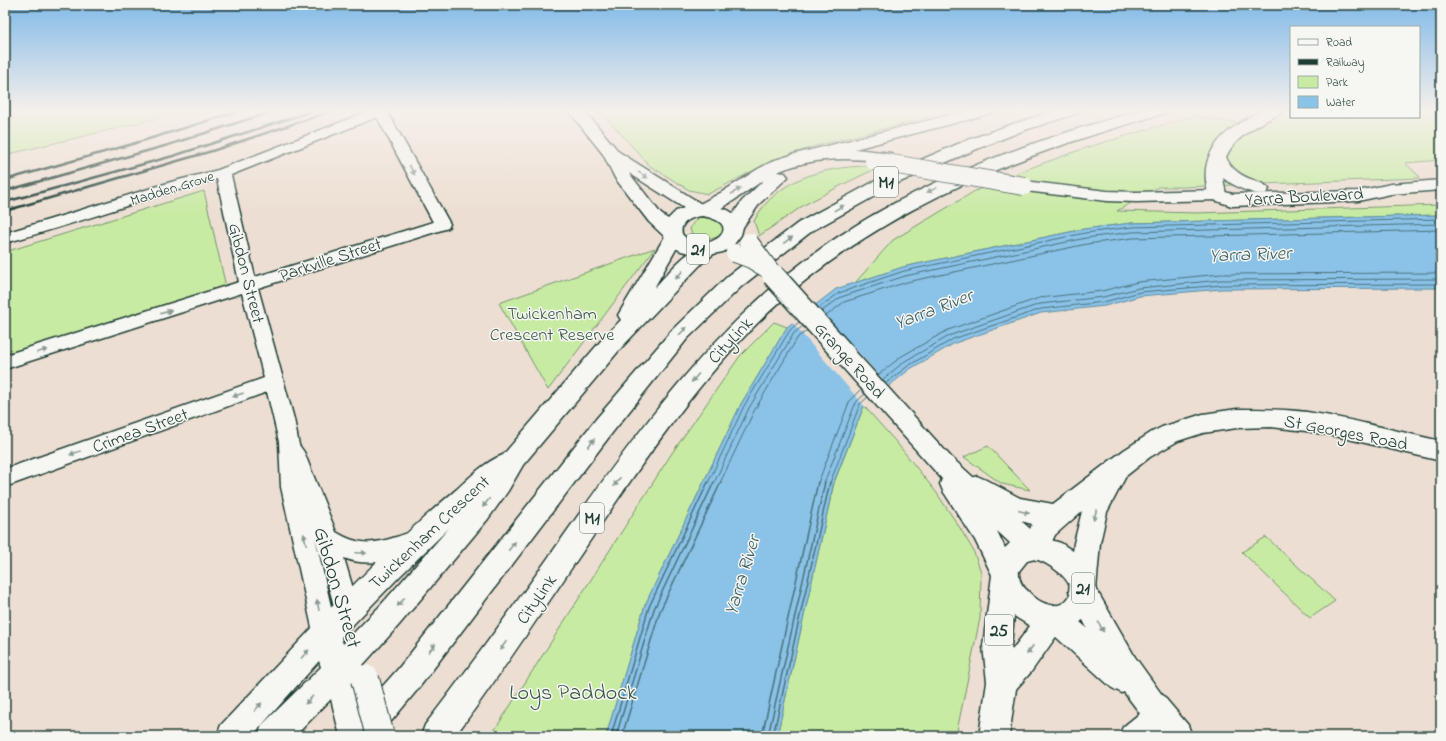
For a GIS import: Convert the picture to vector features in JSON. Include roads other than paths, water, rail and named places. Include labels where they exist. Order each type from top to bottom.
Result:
[{"type":"main road","name":"21","points":[[604,145],[611,153],[624,178],[656,218],[679,243],[697,250],[720,246],[728,241],[733,235],[734,227],[732,222],[725,215],[714,211],[700,210],[687,213],[679,218],[673,224],[673,236]]},
{"type":"main road","points":[[797,159],[853,145]]},
{"type":"main road","name":"CityLink","points":[[359,736],[408,678],[604,426],[680,334],[735,281],[805,227],[894,178],[972,145]]},
{"type":"main road","name":"CityLink","points":[[436,736],[484,673],[618,479],[670,409],[734,334],[774,296],[854,235],[929,192],[1019,153],[1045,145]]},
{"type":"main road","points":[[1216,195],[1214,164],[1217,156],[1226,145]]},
{"type":"main road","name":"21","points":[[611,153],[700,210]]},
{"type":"main road","name":"Yarra Boulevard","points":[[700,210],[726,197],[768,170],[797,159],[841,154],[1107,196],[1136,197],[1216,195],[1228,191],[1350,186],[1391,189]]},
{"type":"main road","points":[[1217,156],[1219,164],[1229,174],[1238,180],[1260,189]]},
{"type":"main road","name":"Yarra Boulevard","points":[[734,227],[751,201],[759,192],[785,174],[806,166],[823,163],[848,160],[880,159]]},
{"type":"main road","name":"Yarra Boulevard","points":[[1216,195],[1232,200],[1336,197],[1358,196],[1391,189],[1441,185]]},
{"type":"main road","name":"Grange Road","points":[[734,227],[742,248],[756,262],[770,271],[929,449],[1035,548]]},
{"type":"main road","name":"Twickenham Crescent","points":[[613,342],[663,257],[673,236]]},
{"type":"main road","name":"Grange Road","points":[[709,249],[742,248]]},
{"type":"main road","name":"Twickenham Crescent","points":[[273,736],[337,672],[389,616],[479,511],[499,484],[514,458],[613,342],[696,257],[709,249]]},
{"type":"main road","name":"St Georges Road","points":[[1035,548],[1043,529],[1148,446],[1171,434],[1201,425],[1248,418],[1285,419],[1314,423],[1441,451]]},
{"type":"main road","points":[[929,449],[1008,506],[1031,513],[1058,516]]},
{"type":"main road","name":"Grange Road","points":[[929,449],[984,532],[1005,576]]},
{"type":"main road","name":"Twickenham Crescent","points":[[232,736],[325,632],[418,540],[469,492],[514,458]]},
{"type":"main road","name":"St Georges Road","points":[[1083,590],[1087,543],[1096,510],[1119,468]]},
{"type":"main road","name":"21","points":[[1035,548],[1052,552],[1067,560],[1078,573],[1083,590],[1113,649],[1163,720]]},
{"type":"main road","points":[[1005,576],[1006,566],[1016,553],[1035,548]]},
{"type":"main road","name":"21","points":[[1005,576],[1010,592],[1021,605],[1030,612],[1041,616],[1053,618],[1068,615],[1078,609],[1083,598],[1083,590]]},
{"type":"main road","name":"25","points":[[994,736],[1002,682],[997,646],[1005,576]]},
{"type":"main road","name":"Gibdon Street","points":[[347,610],[380,736]]},
{"type":"main road","name":"21","points":[[1053,618],[1103,660],[1163,720]]},
{"type":"main road","name":"25","points":[[1002,682],[1021,662],[1053,618]]},
{"type":"main road","name":"Gibdon Street","points":[[325,632],[347,703],[355,736]]},
{"type":"street","name":"Madden Grove","points":[[5,238],[223,173],[295,145]]},
{"type":"street","name":"Parkville Street","points":[[5,362],[442,224],[400,145]]},
{"type":"street","name":"Gibdon Street","points":[[223,173],[249,286],[289,442],[292,487],[325,632]]},
{"type":"street","name":"Crimea Street","points":[[5,478],[274,382]]},
{"type":"street","name":"Gibdon Street","points":[[289,442],[300,466],[326,538],[347,610]]},
{"type":"street","points":[[326,538],[348,550],[363,554],[380,552],[418,540]]},
{"type":"street","points":[[1132,736],[1163,720]]},
{"type":"water","name":"Yarra River","points":[[1441,215],[1441,288],[1222,289],[1140,296],[1105,306],[1041,313],[955,343],[910,369],[864,406],[834,482],[777,736],[606,736],[645,605],[741,404],[787,327],[836,289],[903,267],[1084,229],[1132,223]]},
{"type":"railway","points":[[5,180],[130,145]]},
{"type":"railway","points":[[5,191],[169,145]]},
{"type":"railway","points":[[5,202],[173,156],[209,145]]},
{"type":"railway","points":[[5,211],[231,145]]},
{"type":"park label","name":"Twickenham Crescent Reserve","points":[[552,323]]},
{"type":"park label","name":"Loys Paddock","points":[[573,691]]}]
